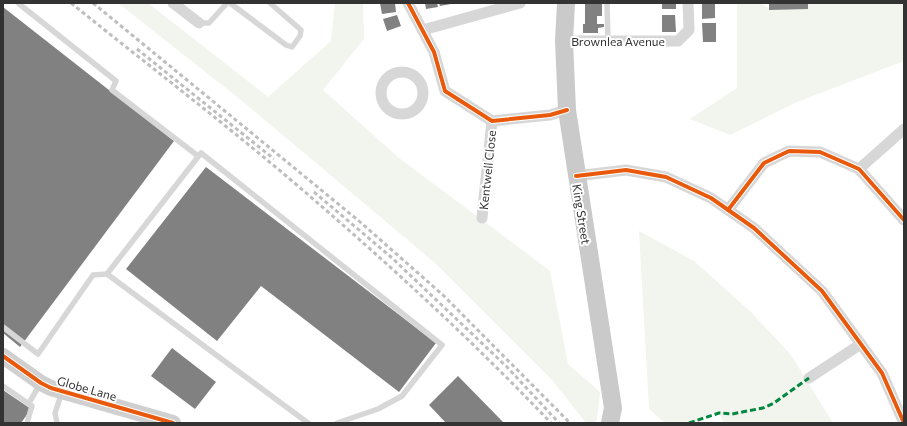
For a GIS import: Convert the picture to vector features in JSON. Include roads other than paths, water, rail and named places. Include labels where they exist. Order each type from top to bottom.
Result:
[{"type":"main road","name":"King Street","points":[[566,3],[564,41],[567,110],[613,408],[611,423]]},
{"type":"street","points":[[173,3],[199,23]]},
{"type":"street","points":[[408,3],[434,52],[445,91],[492,121],[550,115],[567,110]]},
{"type":"street","points":[[423,30],[520,3]]},
{"type":"street","name":"Brownlea Avenue","points":[[564,41],[678,41],[688,30],[688,3]]},
{"type":"street","points":[[421,84],[442,82]]},
{"type":"street","name":"Kentwell Close","points":[[482,218],[492,121]]},
{"type":"street","points":[[859,169],[904,129]]},
{"type":"street","points":[[728,210],[764,163],[788,151],[820,152],[859,169],[904,220]]},
{"type":"street","points":[[576,176],[626,170],[666,177],[711,198],[754,228],[822,291],[882,373],[904,423]]},
{"type":"street","points":[[809,378],[861,344]]},
{"type":"street","name":"Globe Lane","points":[[3,356],[41,383],[62,391],[173,423]]},
{"type":"lane","points":[[18,3],[116,81],[112,90],[198,156]]},
{"type":"lane","points":[[199,23],[209,23],[228,3],[286,46],[292,47],[300,36],[301,30],[270,3]]},
{"type":"lane","points":[[607,3],[608,41]]},
{"type":"lane","points":[[107,274],[201,153],[442,345],[402,396],[378,409],[337,423]]},
{"type":"lane","points":[[3,327],[38,354],[93,275],[107,274],[308,423]]},
{"type":"lane","points":[[29,403],[41,383]]},
{"type":"lane","points":[[3,386],[32,406],[27,423]]},
{"type":"lane","points":[[57,423],[55,413],[62,391]]},
{"type":"railway","points":[[71,3],[237,135],[325,209],[456,329],[551,423]]},
{"type":"railway","points":[[93,3],[359,221],[444,296],[570,423]]},
{"type":"railway","points":[[137,49],[274,159]]},
{"type":"railway","points":[[314,192],[391,257],[507,367],[559,423]]}]
